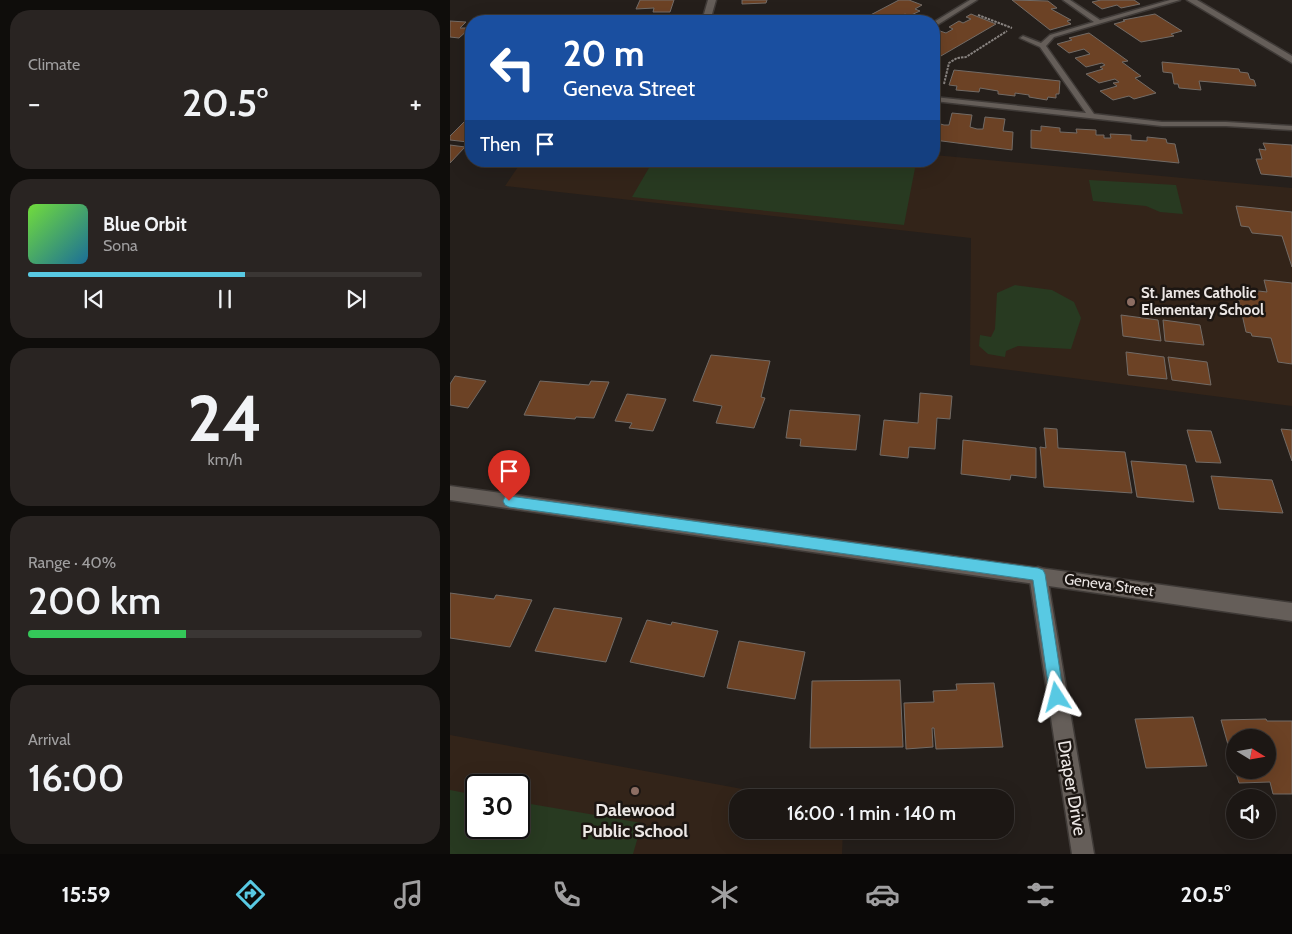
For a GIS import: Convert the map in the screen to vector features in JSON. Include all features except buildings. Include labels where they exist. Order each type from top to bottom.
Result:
[{"type":"main road","points":[[708,15],[712,0]]},
{"type":"main road","points":[[1191,0],[1292,60]]},
{"type":"main road","name":"Geneva Street","points":[[450,493],[1038,574],[1292,612]]},
{"type":"main road","name":"Draper Drive","points":[[1038,574],[1084,854]]},
{"type":"lane","points":[[940,21],[974,0]]},
{"type":"lane","points":[[1066,0],[1099,22]]},
{"type":"lane","points":[[1042,46],[1052,36],[1177,0]]},
{"type":"lane","points":[[1023,38],[1042,46],[1092,117]]},
{"type":"lane","points":[[940,99],[1162,124],[1226,124],[1292,128]]},
{"type":"path","points":[[940,90],[949,63],[957,58],[966,57],[1012,28],[961,9]]},
{"type":"shaded area","name":"St. James Catholic Elementary School","points":[[940,156],[1292,188],[1292,406],[970,365],[971,238],[505,186],[518,167],[940,167]]},
{"type":"shaded area","name":"Dalewood Public School","points":[[450,735],[743,789],[729,789],[729,839],[843,839],[842,854],[450,854]]},
{"type":"green space","points":[[650,167],[915,167],[904,225],[632,197]]},
{"type":"green space","points":[[1089,180],[1176,185],[1183,214],[1160,212],[1146,206],[1093,201]]},
{"type":"green space","points":[[1015,285],[1052,290],[1074,302],[1081,318],[1071,349],[1018,346],[1006,351],[1005,357],[988,354],[979,346],[980,335],[991,337],[995,329],[997,293]]},
{"type":"green space","points":[[450,790],[465,793],[465,839],[530,839],[530,804],[642,823],[633,854],[450,854]]},
{"type":"place","name":"St. James Catholic Elementary School","points":[[1131,302]]},
{"type":"place","name":"Dalewood Public School","points":[[635,791]]},
{"type":"route","points":[[509,501],[1038,574],[1049,634],[1048,642],[1057,697]]}]
